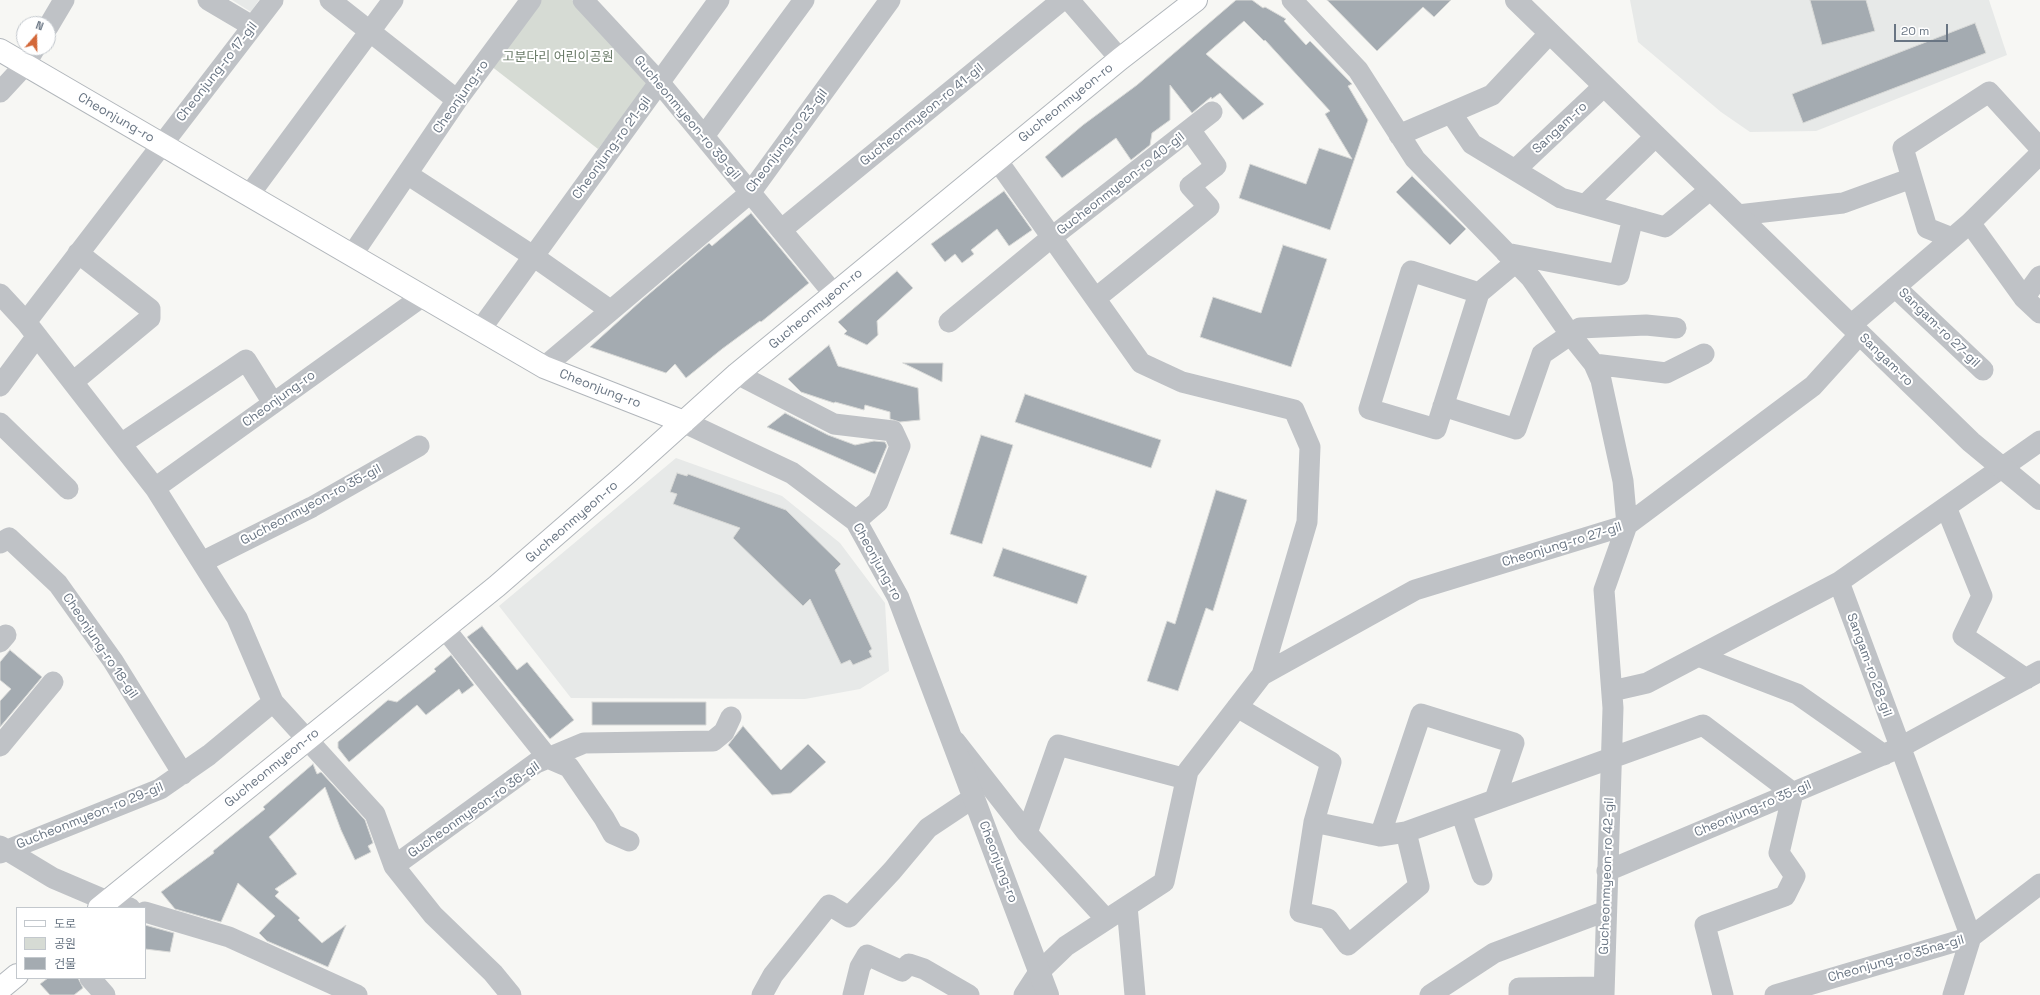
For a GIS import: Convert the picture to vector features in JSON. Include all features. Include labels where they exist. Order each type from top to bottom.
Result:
[{"type":"main road","name":"Gucheonmyeon-ro","points":[[103,905],[497,586],[737,374],[1120,59],[1196,0]]},
{"type":"main road","name":"Cheonjung-ro","points":[[0,50],[16,53]]},
{"type":"main road","name":"Cheonjung-ro","points":[[30,56],[161,144],[544,367],[684,422]]},
{"type":"main road","points":[[0,989],[16,976]]},
{"type":"street","points":[[55,16],[64,0]]},
{"type":"street","points":[[208,0],[252,26]]},
{"type":"street","name":"Cheonjung-ro 17-gil","points":[[161,144],[273,0]]},
{"type":"street","points":[[330,0],[457,100]]},
{"type":"street","points":[[249,195],[393,0]]},
{"type":"street","name":"Cheonjung-ro","points":[[352,255],[457,100],[531,0]]},
{"type":"street","name":"Gucheonmyeon-ro 39-gil","points":[[583,0],[659,82],[834,294]]},
{"type":"street","name":"Cheonjung-ro 21-gil","points":[[480,330],[719,0]]},
{"type":"street","points":[[704,136],[804,0]]},
{"type":"street","name":"Cheonjung-ro 23-gil","points":[[544,367],[750,193],[890,0]]},
{"type":"street","name":"Gucheonmyeon-ro 41-gil","points":[[781,230],[1062,0]]},
{"type":"street","points":[[1069,0],[1120,59]]},
{"type":"street","name":"Gucheonmyeon-ro 42-gil","points":[[1292,0],[1358,70],[1414,159],[1531,278],[1570,334],[1594,364],[1601,380],[1621,473],[1628,525],[1604,590],[1612,691],[1604,991]]},
{"type":"street","name":"Sangam-ro","points":[[1516,0],[1971,442],[2040,498]]},
{"type":"street","points":[[1399,135],[1492,95],[1550,32]]},
{"type":"street","points":[[0,92],[30,56]]},
{"type":"street","name":"Sangam-ro","points":[[1515,170],[1604,86]]},
{"type":"street","points":[[1952,238],[1927,228],[1903,148],[1989,92],[2040,148]]},
{"type":"street","name":"Gucheonmyeon-ro 40-gil","points":[[950,322],[1052,237],[1212,112]]},
{"type":"street","points":[[1451,113],[1472,144],[1561,198],[1665,227],[1711,189]]},
{"type":"street","name":"Gucheonmyeon-ro 40-gil","points":[[1096,298],[1209,207],[1190,186],[1216,166],[1190,130]]},
{"type":"street","points":[[1586,204],[1656,136]]},
{"type":"street","points":[[0,386],[31,329],[78,253],[161,144]]},
{"type":"street","name":"Sangam-ro 27-gil","points":[[1855,329],[1895,287],[1970,223],[2040,154]]},
{"type":"street","name":"Gucheonmyeon-ro 40-gil","points":[[997,160],[1142,363],[1182,382],[1294,410],[1310,447],[1307,522],[1262,675]]},
{"type":"street","points":[[407,174],[533,256],[610,310]]},
{"type":"street","points":[[1738,215],[1843,203],[1912,178]]},
{"type":"street","points":[[1479,293],[1411,271],[1369,409],[1436,428],[1479,293],[1511,257],[1620,275],[1633,218]]},
{"type":"street","points":[[1970,223],[2024,298],[2040,313]]},
{"type":"street","points":[[73,382],[150,318],[150,309],[78,253]]},
{"type":"street","points":[[2024,298],[2040,276]]},
{"type":"street","name":"Sangam-ro 27-gil","points":[[1895,287],[1983,370]]},
{"type":"street","points":[[0,294],[31,329],[155,488],[237,618],[274,702],[307,739]]},
{"type":"street","name":"Cheonjung-ro","points":[[155,488],[422,296]]},
{"type":"street","points":[[1443,406],[1516,429],[1542,354],[1570,334],[1580,328],[1646,325],[1676,328]]},
{"type":"street","name":"Cheonjung-ro 27-gil","points":[[1039,972],[1066,946],[1164,882],[1188,771],[1262,675],[1415,590],[1628,525],[1813,386],[1855,329]]},
{"type":"street","points":[[1594,364],[1666,373],[1704,354]]},
{"type":"street","points":[[121,444],[246,360],[273,403]]},
{"type":"street","points":[[737,374],[834,424],[893,431],[900,446],[878,502],[856,521]]},
{"type":"street","name":"Cheonjung-ro","points":[[684,422],[792,473],[856,521],[898,597],[1048,995]]},
{"type":"street","points":[[0,423],[68,489]]},
{"type":"street","points":[[1612,691],[1647,683],[1839,582],[2040,441]]},
{"type":"street","name":"Gucheonmyeon-ro 35-gil","points":[[202,562],[312,507],[419,446]]},
{"type":"street","points":[[1946,507],[1982,596],[1963,636],[2033,675]]},
{"type":"street","name":"Cheonjung-ro 18-gil","points":[[0,543],[9,538],[58,584],[113,661],[183,774]]},
{"type":"street","name":"Sangam-ro 28-gil","points":[[1839,582],[1892,751]]},
{"type":"street","points":[[445,629],[548,758],[569,767],[604,818],[613,834],[629,841]]},
{"type":"street","points":[[1698,656],[1797,694],[1892,751],[1971,937]]},
{"type":"street","name":"Cheonjung-ro 35-gil","points":[[1607,871],[1892,751],[2033,675]]},
{"type":"street","points":[[0,746],[53,682]]},
{"type":"street","name":"Gucheonmyeon-ro 29-gil","points":[[2,850],[160,789],[209,755],[274,702]]},
{"type":"street","points":[[1237,707],[1331,762],[1314,822],[1300,912],[1328,919],[1348,945],[1419,886],[1406,832]]},
{"type":"street","points":[[1380,836],[1421,714],[1514,743],[1495,799]]},
{"type":"street","name":"Gucheonmyeon-ro 36-gil","points":[[394,866],[536,763],[584,743],[713,741],[724,732],[731,717]]},
{"type":"street","points":[[1314,822],[1380,836],[1406,832],[1703,725],[1793,793],[1779,853],[1795,876],[1785,896],[1705,925],[1723,995]]},
{"type":"street","points":[[951,736],[1027,833],[1106,919]]},
{"type":"street","name":"Gucheonmyeon-ro 36-gil","points":[[307,739],[375,814],[394,866],[433,915],[493,973],[511,995]]},
{"type":"street","points":[[1027,833],[1058,745],[1186,779]]},
{"type":"street","points":[[762,995],[773,975],[829,905],[849,917],[892,871],[928,828],[973,798]]},
{"type":"street","points":[[1461,812],[1482,875]]},
{"type":"street","points":[[2,850],[103,905],[121,907]]},
{"type":"street","points":[[1953,995],[1971,937],[2040,884]]},
{"type":"street","points":[[1127,906],[1135,995]]},
{"type":"street","points":[[1430,995],[1494,953],[1606,910]]},
{"type":"street","points":[[146,912],[229,937],[357,995]]},
{"type":"street","name":"Cheonjung-ro 35na-gil","points":[[1775,995],[1971,937]]},
{"type":"street","points":[[853,995],[860,967],[867,955],[902,971],[909,964],[924,969],[969,995]]},
{"type":"street","points":[[1024,995],[1039,972]]},
{"type":"street","points":[[91,979],[105,995]]},
{"type":"street","points":[[1518,995],[1519,988],[1604,991]]},
{"type":"shaded area","points":[[232,0],[259,0],[251,12]]},
{"type":"shaded area","points":[[1630,0],[1989,0],[2007,55],[1816,131],[1750,132],[1721,112],[1638,42]]},
{"type":"shaded area","points":[[676,458],[782,496],[840,543],[885,603],[889,671],[860,689],[805,699],[571,698],[499,606]]},
{"type":"green space","name":"고분다리 어린이공원","points":[[540,0],[572,0],[649,83],[598,149],[491,66]]},
{"type":"building","points":[[1236,0],[1252,0],[1263,8],[1265,7],[1286,19],[1284,21],[1306,45],[1310,41],[1352,84],[1348,86],[1368,120],[1330,230],[1239,198],[1250,164],[1306,184],[1319,148],[1352,159],[1325,114],[1330,111],[1265,40],[1264,41],[1244,21],[1206,54],[1264,104],[1243,120],[1220,93],[1212,99],[1211,97],[1192,113],[1170,85],[1170,120],[1152,133],[1150,145],[1131,160],[1116,138],[1062,178],[1045,157],[1083,125],[1137,85]]},
{"type":"building","points":[[1327,0],[1451,0],[1434,17],[1423,7],[1377,51]]},
{"type":"building","points":[[1810,0],[1866,0],[1875,31],[1822,45]]},
{"type":"building","points":[[1975,23],[1986,53],[1803,123],[1792,94]]},
{"type":"building","points":[[1412,176],[1466,229],[1450,245],[1396,192]]},
{"type":"building","points":[[1004,191],[1032,230],[1009,246],[997,229],[971,250],[974,254],[962,263],[955,254],[945,262],[931,244]]},
{"type":"building","points":[[751,213],[809,283],[761,322],[760,321],[722,349],[686,378],[675,364],[666,373],[590,347],[709,243],[712,246]]},
{"type":"building","points":[[1283,245],[1327,259],[1291,367],[1200,337],[1213,297],[1261,313]]},
{"type":"building","points":[[897,271],[913,288],[877,321],[878,335],[867,345],[844,334],[847,331],[838,322]]},
{"type":"building","points":[[829,345],[838,366],[918,388],[920,420],[900,422],[890,419],[890,412],[865,405],[864,410],[835,402],[834,403],[801,392],[788,379]]},
{"type":"building","points":[[903,363],[943,363],[942,382]]},
{"type":"building","points":[[1025,394],[1161,440],[1151,468],[1015,422]]},
{"type":"building","points":[[785,413],[828,435],[855,445],[874,441],[885,442],[887,446],[875,474],[767,427]]},
{"type":"building","points":[[981,435],[1013,445],[982,544],[950,534]]},
{"type":"building","points":[[677,473],[687,476],[688,474],[786,510],[841,564],[835,570],[872,649],[869,651],[872,657],[853,665],[850,660],[841,664],[810,599],[803,606],[733,538],[740,528],[673,504],[677,494],[670,492]]},
{"type":"building","points":[[1216,490],[1247,500],[1213,611],[1206,608],[1178,691],[1147,681],[1167,621],[1175,624]]},
{"type":"building","points":[[1003,548],[1087,576],[1077,604],[993,576]]},
{"type":"building","points":[[482,626],[517,670],[527,662],[574,720],[550,739],[467,637]]},
{"type":"building","points":[[10,650],[42,677],[0,727],[0,701],[11,689],[0,680],[0,662]]},
{"type":"building","points":[[451,655],[474,685],[462,694],[459,689],[426,715],[417,705],[349,762],[338,748],[338,742],[388,700],[397,702],[436,671],[434,669]]},
{"type":"building","points":[[592,702],[706,702],[706,725],[592,725]]},
{"type":"building","points":[[743,726],[781,770],[808,744],[826,762],[791,793],[772,795],[728,745]]},
{"type":"building","points":[[313,764],[317,774],[321,772],[365,820],[373,843],[368,846],[371,852],[355,860],[341,830],[325,787],[269,837],[297,874],[275,889],[279,892],[275,896],[300,918],[298,920],[322,943],[346,925],[328,967],[267,941],[259,933],[275,916],[238,883],[221,922],[175,909],[161,892],[214,853],[213,851],[265,809],[263,807]]},
{"type":"building","points":[[146,925],[174,933],[170,952],[146,949]]},
{"type":"building","points":[[47,979],[78,979],[83,988],[74,995],[50,995],[40,984]]}]
